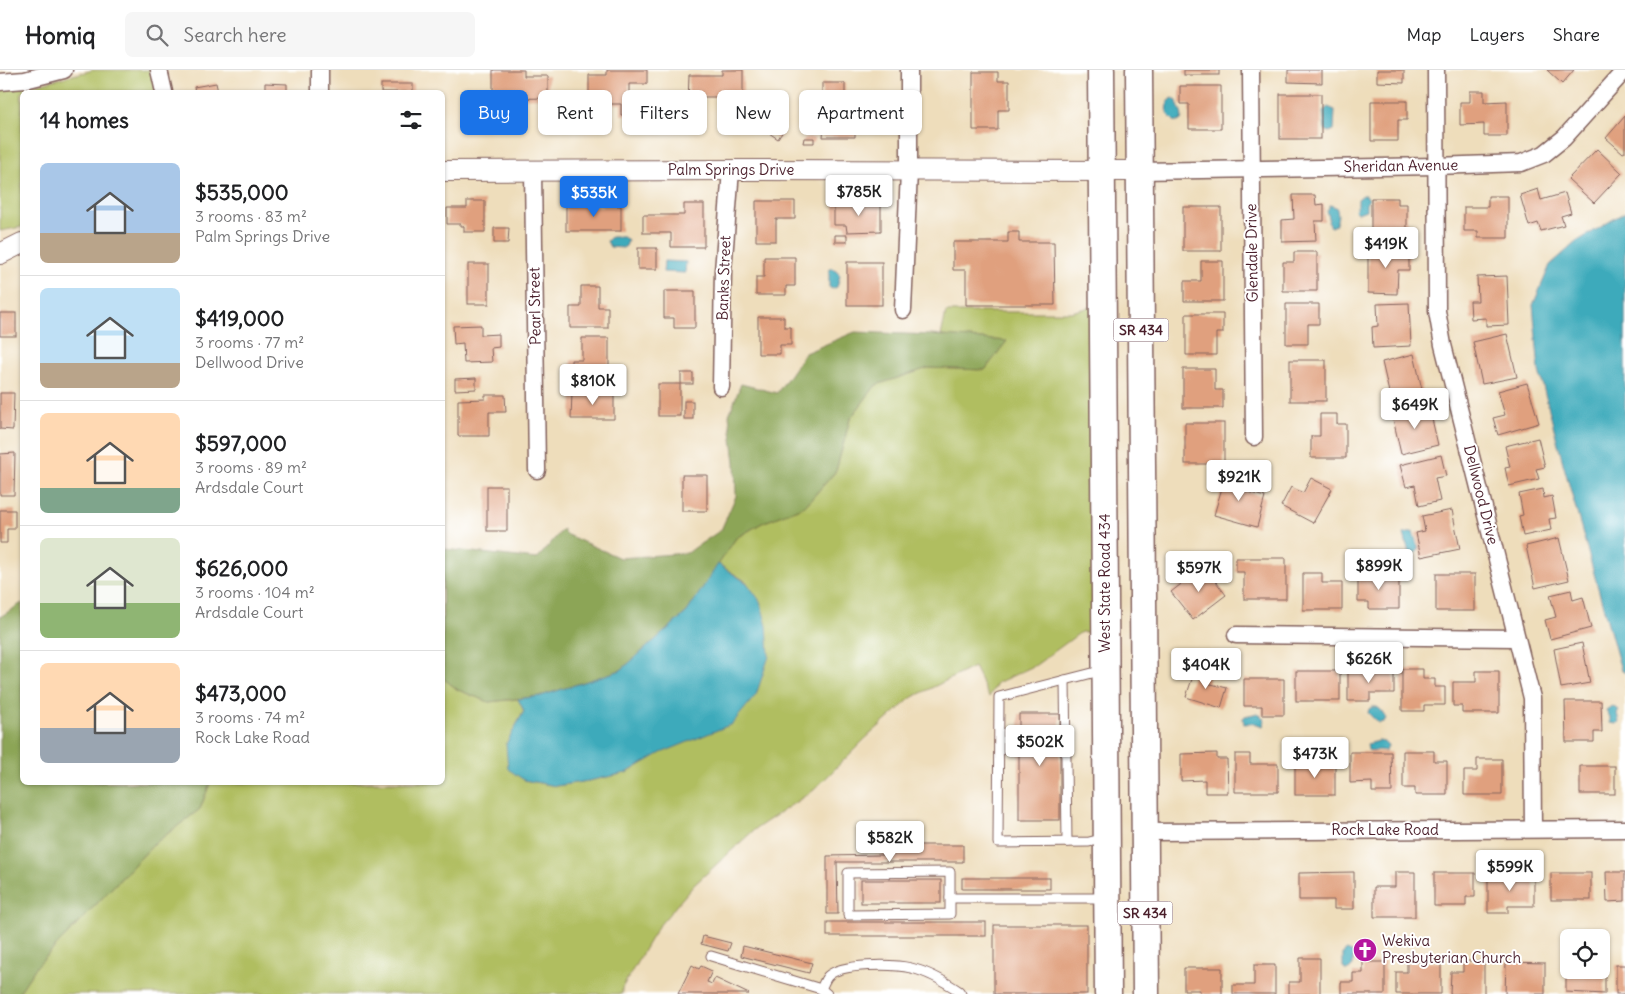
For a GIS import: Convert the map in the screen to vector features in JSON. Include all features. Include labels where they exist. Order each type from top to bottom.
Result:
[{"type":"main road","name":"SR 434","points":[[1101,70],[1102,172]]},
{"type":"main road","name":"SR 434","points":[[1139,70],[1146,994]]},
{"type":"main road","name":"West State Road 434","points":[[1102,172],[1108,994]]},
{"type":"main road","points":[[1108,901],[1122,934],[1125,994]]},
{"type":"street","points":[[0,82],[25,80],[64,70]]},
{"type":"street","points":[[160,70],[164,90]]},
{"type":"street","points":[[320,70],[320,90]]},
{"type":"street","points":[[903,310],[909,171],[909,70]]},
{"type":"street","name":"Glendale Drive","points":[[1250,70],[1254,437]]},
{"type":"street","name":"Dellwood Drive","points":[[1436,70],[1437,311],[1443,345],[1532,698],[1533,830]]},
{"type":"street","name":"Sheridan Avenue","points":[[1140,172],[1521,163],[1544,154],[1564,138],[1625,70]]},
{"type":"street","name":"Banks Street","points":[[721,387],[723,271],[731,170]]},
{"type":"street","name":"Palm Springs Drive","points":[[445,171],[1140,172]]},
{"type":"street","name":"Pearl Street","points":[[533,171],[537,470]]},
{"type":"street","points":[[0,254],[20,244]]},
{"type":"street","points":[[1236,635],[1516,638]]},
{"type":"street","name":"Rock Lake Road","points":[[1145,832],[1625,829]]},
{"type":"lane","points":[[1105,669],[999,697],[998,843],[1090,842],[1108,838]]},
{"type":"lane","points":[[1065,680],[1067,842]]},
{"type":"lane","points":[[950,872],[950,898],[950,914],[848,915],[848,873],[950,872]]},
{"type":"lane","points":[[950,898],[1108,901]]},
{"type":"lane","points":[[711,956],[824,992],[828,975],[846,967],[874,965],[910,968],[938,977],[961,994]]},
{"type":"green space","points":[[93,70],[152,70],[156,90],[20,90],[20,227],[0,231],[0,89],[26,87]]},
{"type":"green space","points":[[1096,306],[1098,633],[1081,632],[1036,665],[997,683],[989,697],[974,667],[911,698],[866,738],[814,790],[754,830],[694,885],[657,928],[622,988],[622,994],[18,994],[36,967],[154,844],[200,809],[209,785],[445,785],[445,680],[458,690],[489,702],[518,699],[524,711],[506,744],[524,780],[556,786],[626,773],[660,753],[732,724],[747,582],[718,564],[736,538],[762,523],[805,506],[836,471],[850,419],[876,385],[928,368],[985,370],[1006,341],[941,336],[946,312],[1071,312]]},
{"type":"green space","points":[[855,332],[1007,341],[985,370],[928,368],[876,385],[850,419],[836,471],[805,506],[762,523],[736,538],[687,612],[621,670],[541,696],[489,702],[458,690],[445,680],[445,549],[537,559],[563,529],[565,534],[620,558],[687,553],[721,530],[736,496],[735,462],[729,415],[741,384],[777,393],[805,353]]},
{"type":"green space","points":[[20,604],[20,785],[209,785],[200,809],[154,844],[36,967],[18,994],[0,994],[0,617]]},
{"type":"water","points":[[1173,98],[1177,101],[1182,118],[1178,122],[1174,121],[1167,114],[1168,101]]},
{"type":"water","points":[[1328,107],[1335,110],[1334,130],[1329,132],[1325,130],[1323,111]]},
{"type":"water","points":[[1366,195],[1369,199],[1366,204],[1366,210],[1358,213],[1355,210],[1358,199]]},
{"type":"water","points":[[1330,205],[1336,207],[1338,214],[1335,225],[1331,227],[1328,222],[1327,211]]},
{"type":"water","points":[[1625,212],[1625,673],[1621,670],[1539,371],[1533,305],[1550,265],[1576,242]]},
{"type":"water","points":[[611,237],[624,237],[628,241],[626,246],[623,248],[610,247],[607,241]]},
{"type":"water","points":[[664,261],[686,262],[685,273],[663,272]]},
{"type":"water","points":[[833,268],[840,275],[837,287],[832,289],[829,287],[829,270]]},
{"type":"water","points":[[1413,532],[1419,550],[1413,555],[1409,553],[1404,534]]},
{"type":"water","points":[[718,564],[747,583],[760,601],[767,626],[769,656],[756,695],[732,724],[661,753],[626,773],[588,781],[556,786],[524,780],[508,769],[506,744],[524,711],[518,699],[541,696],[621,670],[687,612]]},
{"type":"water","points":[[1612,706],[1619,710],[1617,713],[1619,722],[1617,724],[1610,723],[1610,717],[1606,710]]},
{"type":"water","points":[[1372,707],[1377,707],[1381,710],[1386,718],[1384,722],[1378,723],[1368,713]]},
{"type":"water","points":[[1258,713],[1265,720],[1263,726],[1254,723],[1244,724],[1243,718],[1245,716]]},
{"type":"water","points":[[1379,741],[1384,742],[1388,746],[1386,751],[1377,750],[1373,752],[1368,750],[1367,744]]},
{"type":"water","points":[[1320,747],[1331,753],[1332,759],[1322,760],[1313,751]]},
{"type":"water","points":[[1347,950],[1353,953],[1353,966],[1349,970],[1345,970],[1343,967],[1343,953]]},
{"type":"building","points":[[493,70],[524,70],[524,76],[548,76],[548,90],[538,90],[538,98],[528,98],[528,90],[493,90]]},
{"type":"building","points":[[607,70],[647,70],[647,84],[629,84],[629,90],[622,90],[622,115],[621,104],[612,104],[612,90],[589,90],[589,75],[607,75]]},
{"type":"building","points":[[722,70],[743,70],[743,90],[717,90],[717,97],[707,97],[707,90],[688,90],[689,75],[722,75]]},
{"type":"building","points":[[1184,70],[1219,70],[1219,75],[1184,75]]},
{"type":"building","points":[[1288,70],[1322,70],[1322,83],[1288,82]]},
{"type":"building","points":[[1377,70],[1404,70],[1404,83],[1377,82]]},
{"type":"building","points":[[1547,70],[1574,70],[1562,84]]},
{"type":"building","points":[[973,72],[998,72],[998,81],[1009,81],[1009,110],[998,110],[998,130],[973,130]]},
{"type":"building","points":[[216,83],[218,90],[195,90],[194,87]]},
{"type":"building","points":[[265,83],[287,84],[287,90],[265,90]]},
{"type":"building","points":[[822,83],[845,83],[845,90],[822,90]]},
{"type":"building","points":[[381,84],[413,84],[413,90],[381,90]]},
{"type":"building","points":[[1180,86],[1221,86],[1221,129],[1189,129],[1189,104],[1180,104]]},
{"type":"building","points":[[1470,91],[1484,91],[1484,102],[1507,101],[1507,136],[1484,136],[1484,124],[1460,125],[1460,102],[1470,102]]},
{"type":"building","points":[[1280,94],[1321,94],[1321,139],[1280,139]]},
{"type":"building","points":[[1371,101],[1407,101],[1407,120],[1398,120],[1398,141],[1371,141]]},
{"type":"building","points":[[1625,116],[1625,152],[1623,153],[1606,138]]},
{"type":"building","points":[[772,135],[780,135],[778,139]]},
{"type":"building","points":[[823,135],[855,135],[855,137],[823,137]]},
{"type":"building","points":[[804,138],[814,138],[814,143],[803,143]]},
{"type":"building","points":[[1597,149],[1622,173],[1594,203],[1568,179]]},
{"type":"building","points":[[1538,189],[1541,200],[1565,193],[1571,213],[1561,216],[1564,225],[1541,231],[1538,223],[1529,226],[1520,195]]},
{"type":"building","points":[[1293,195],[1315,195],[1316,205],[1324,204],[1324,221],[1315,221],[1316,241],[1282,242],[1282,220],[1294,219]]},
{"type":"building","points":[[1488,196],[1508,196],[1508,238],[1478,238],[1478,231],[1464,231],[1464,207],[1488,207]]},
{"type":"building","points":[[1371,198],[1398,198],[1398,204],[1407,204],[1407,233],[1371,233]]},
{"type":"building","points":[[467,201],[485,201],[485,232],[464,232],[464,226],[461,226],[461,224],[447,224],[447,208],[467,208]]},
{"type":"building","points":[[756,201],[795,201],[795,219],[776,219],[776,241],[756,241]]},
{"type":"building","points":[[834,203],[881,203],[881,231],[847,232],[846,225],[834,225]]},
{"type":"building","points":[[684,204],[704,204],[704,247],[671,247],[671,233],[643,233],[643,215],[684,215]]},
{"type":"building","points":[[566,206],[621,206],[621,231],[566,231]]},
{"type":"building","points":[[1183,207],[1221,207],[1221,251],[1183,251]]},
{"type":"building","points":[[494,228],[509,228],[508,243],[494,243]]},
{"type":"building","points":[[1008,232],[1019,232],[1019,242],[1054,242],[1055,305],[966,305],[966,270],[953,270],[953,242],[1008,242]]},
{"type":"building","points":[[835,235],[847,235],[847,242],[835,242]]},
{"type":"building","points":[[1368,247],[1409,248],[1409,270],[1398,270],[1397,294],[1368,293]]},
{"type":"building","points":[[638,248],[657,248],[657,269],[638,269]]},
{"type":"building","points":[[1294,252],[1317,252],[1317,291],[1283,291],[1283,262],[1294,262]]},
{"type":"building","points":[[764,257],[795,257],[795,286],[786,286],[786,295],[756,295],[756,277],[764,277]]},
{"type":"building","points":[[1201,261],[1223,261],[1223,301],[1184,301],[1184,281],[1201,281]]},
{"type":"building","points":[[847,262],[882,262],[882,305],[847,305]]},
{"type":"building","points":[[468,264],[489,264],[489,304],[468,304]]},
{"type":"building","points":[[1507,276],[1509,325],[1486,326],[1486,318],[1471,319],[1470,301],[1478,301],[1477,277]]},
{"type":"building","points":[[581,286],[598,286],[598,307],[608,307],[608,328],[570,328],[570,307],[581,307]]},
{"type":"building","points":[[664,291],[695,291],[695,328],[674,328],[674,318],[664,318]]},
{"type":"building","points":[[1409,303],[1411,346],[1373,348],[1372,327],[1378,326],[1377,304]]},
{"type":"building","points":[[1286,304],[1319,304],[1319,324],[1308,324],[1308,344],[1286,344]]},
{"type":"building","points":[[0,313],[16,313],[16,336],[0,336]]},
{"type":"building","points":[[1186,314],[1223,314],[1223,333],[1216,333],[1216,355],[1186,355]]},
{"type":"building","points":[[758,317],[784,317],[784,327],[791,327],[791,345],[780,345],[780,354],[758,354]]},
{"type":"building","points":[[481,325],[481,335],[499,334],[499,347],[491,348],[492,362],[464,363],[463,343],[454,344],[453,326]]},
{"type":"building","points":[[1507,334],[1517,377],[1482,384],[1473,342]]},
{"type":"building","points":[[582,338],[609,338],[609,373],[571,373],[571,360],[582,360]]},
{"type":"building","points":[[1414,354],[1423,394],[1391,401],[1382,362]]},
{"type":"building","points":[[1290,360],[1326,360],[1326,401],[1290,401]]},
{"type":"building","points":[[1183,369],[1215,369],[1215,390],[1223,390],[1223,408],[1183,408]]},
{"type":"building","points":[[681,373],[693,373],[693,384],[681,384]]},
{"type":"building","points":[[476,378],[476,389],[455,390],[455,379]]},
{"type":"building","points":[[1527,383],[1539,423],[1498,435],[1493,418],[1505,415],[1498,391]]},
{"type":"building","points":[[658,384],[680,384],[680,416],[658,416]]},
{"type":"building","points":[[572,392],[614,392],[614,419],[571,419]]},
{"type":"building","points":[[0,393],[14,393],[13,430],[0,429]]},
{"type":"building","points":[[485,395],[505,395],[506,412],[489,412],[489,436],[458,436],[458,400],[485,399]]},
{"type":"building","points":[[684,401],[693,401],[693,419],[684,419]]},
{"type":"building","points":[[1429,406],[1438,445],[1401,454],[1392,414]]},
{"type":"building","points":[[1320,414],[1337,414],[1337,424],[1346,424],[1346,458],[1311,458],[1311,436],[1320,436]]},
{"type":"building","points":[[1185,423],[1224,423],[1224,464],[1185,464]]},
{"type":"building","points":[[1538,438],[1545,467],[1536,469],[1539,479],[1509,486],[1505,468],[1510,467],[1505,446]]},
{"type":"building","points":[[15,453],[14,495],[0,495],[0,454]]},
{"type":"building","points":[[1441,455],[1446,476],[1435,478],[1440,501],[1419,506],[1415,485],[1406,487],[1400,465]]},
{"type":"building","points":[[1226,474],[1247,479],[1244,491],[1265,497],[1257,527],[1214,515]]},
{"type":"building","points":[[682,475],[707,475],[707,511],[682,511]]},
{"type":"building","points":[[1311,478],[1332,489],[1313,523],[1281,506],[1291,487],[1303,493]]},
{"type":"building","points":[[487,486],[507,486],[507,531],[487,531]]},
{"type":"building","points":[[1543,489],[1544,498],[1552,496],[1556,518],[1549,519],[1551,530],[1523,536],[1519,516],[1523,515],[1519,494]]},
{"type":"building","points":[[0,510],[15,510],[15,529],[7,529],[7,543],[0,543]]},
{"type":"building","points":[[1452,510],[1460,549],[1421,557],[1416,533],[1425,531],[1422,516]]},
{"type":"building","points":[[1559,538],[1569,580],[1535,588],[1526,546]]},
{"type":"building","points":[[1236,558],[1286,558],[1286,599],[1244,599],[1244,572],[1236,572]]},
{"type":"building","points":[[1204,566],[1226,595],[1193,620],[1171,592]]},
{"type":"building","points":[[1303,573],[1322,573],[1322,583],[1342,583],[1342,610],[1303,610]]},
{"type":"building","points":[[1358,574],[1399,574],[1399,609],[1369,609],[1369,602],[1358,602]]},
{"type":"building","points":[[1436,574],[1475,574],[1475,611],[1436,611]]},
{"type":"building","points":[[1571,590],[1573,600],[1583,597],[1591,628],[1550,639],[1545,620],[1556,617],[1550,595]]},
{"type":"building","points":[[1582,643],[1590,683],[1561,688],[1554,649]]},
{"type":"building","points":[[1402,669],[1423,669],[1423,679],[1435,679],[1435,687],[1445,687],[1445,705],[1424,705],[1424,711],[1402,711]]},
{"type":"building","points":[[1195,670],[1210,674],[1207,683],[1227,688],[1221,708],[1186,697]]},
{"type":"building","points":[[1348,670],[1394,670],[1394,693],[1370,693],[1370,701],[1348,701]]},
{"type":"building","points":[[1296,671],[1340,671],[1340,701],[1296,701]]},
{"type":"building","points":[[1476,671],[1499,671],[1499,713],[1462,713],[1462,706],[1453,706],[1453,682],[1476,682]]},
{"type":"building","points":[[1244,679],[1284,679],[1284,715],[1262,715],[1262,706],[1244,706]]},
{"type":"building","points":[[1565,701],[1601,701],[1602,732],[1594,732],[1594,742],[1566,742]]},
{"type":"building","points":[[1019,714],[1060,714],[1060,820],[1019,820]]},
{"type":"building","points":[[1403,751],[1434,751],[1434,761],[1447,761],[1447,795],[1415,795],[1415,788],[1403,788]]},
{"type":"building","points":[[1350,752],[1391,752],[1392,792],[1372,792],[1372,782],[1350,783]]},
{"type":"building","points":[[1217,753],[1217,759],[1227,759],[1228,793],[1205,793],[1205,780],[1181,781],[1181,754]]},
{"type":"building","points":[[1235,754],[1250,754],[1250,764],[1278,764],[1278,792],[1235,792]]},
{"type":"building","points":[[1477,759],[1502,759],[1502,795],[1464,795],[1464,771],[1477,771]]},
{"type":"building","points":[[1295,763],[1335,763],[1335,795],[1295,795]]},
{"type":"building","points":[[1580,766],[1615,766],[1615,794],[1580,794]]},
{"type":"building","points":[[881,845],[963,845],[963,862],[837,862],[838,914],[827,914],[827,856],[882,855]]},
{"type":"building","points":[[1354,872],[1354,909],[1334,909],[1334,900],[1299,900],[1299,873]]},
{"type":"building","points":[[1395,872],[1415,872],[1415,917],[1374,917],[1374,887],[1395,887]]},
{"type":"building","points":[[1606,872],[1625,872],[1625,901],[1607,902]]},
{"type":"building","points":[[1434,873],[1475,873],[1475,897],[1466,897],[1466,906],[1434,906]]},
{"type":"building","points":[[1551,873],[1591,873],[1591,900],[1551,900]]},
{"type":"building","points":[[1488,875],[1534,875],[1534,906],[1508,906],[1508,913],[1488,913]]},
{"type":"building","points":[[962,878],[1050,878],[1050,889],[962,889]]},
{"type":"building","points":[[861,880],[941,880],[941,903],[861,903]]},
{"type":"building","points":[[827,922],[986,922],[986,936],[827,936]]},
{"type":"building","points":[[994,925],[1087,925],[1087,994],[994,994]]},
{"type":"building","points":[[703,936],[731,943],[728,951],[701,944]]},
{"type":"building","points":[[743,946],[812,963],[809,973],[741,956]]},
{"type":"building","points":[[1300,958],[1320,958],[1320,994],[1289,994],[1289,982],[1300,982]]},
{"type":"building","points":[[1463,961],[1484,961],[1484,994],[1450,994],[1451,972],[1463,972]]},
{"type":"building","points":[[1363,962],[1385,962],[1385,994],[1341,994],[1341,982],[1353,982],[1353,973],[1363,973]]},
{"type":"building","points":[[1407,962],[1441,962],[1441,994],[1396,994],[1396,972],[1407,972]]},
{"type":"building","points":[[1506,962],[1545,963],[1545,994],[1505,994]]},
{"type":"building","points":[[692,965],[699,969],[701,966],[712,971],[707,982],[712,984],[715,978],[749,994],[678,994]]},
{"type":"building","points":[[1254,965],[1275,965],[1275,994],[1233,994],[1233,985],[1254,985]]},
{"type":"building","points":[[1616,965],[1625,965],[1625,994],[1616,994]]},
{"type":"building","points":[[1184,968],[1222,968],[1222,994],[1200,994],[1200,990],[1184,990]]},
{"type":"building","points":[[1566,979],[1605,979],[1605,994],[1566,992]]},
{"type":"place","name":"Wekiva Presbyterian Church","points":[[1365,950]]}]
